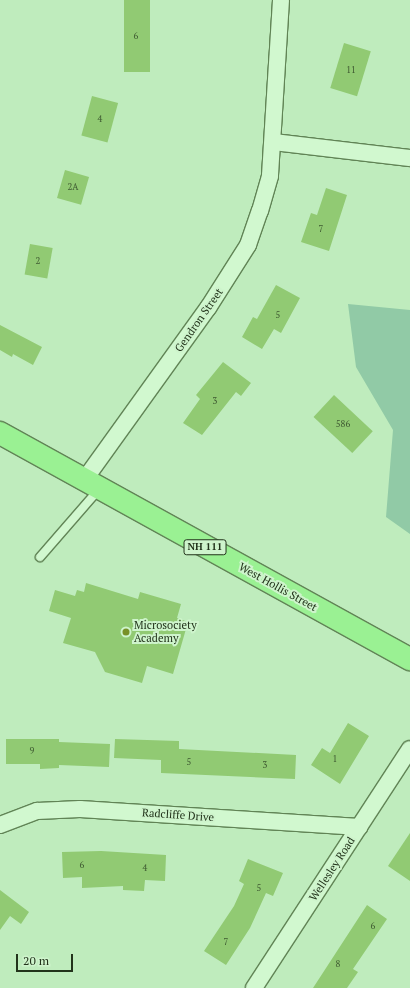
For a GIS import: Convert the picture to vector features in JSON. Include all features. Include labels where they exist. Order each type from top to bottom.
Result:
[{"type":"main road","name":"West Hollis Street","points":[[0,433],[410,659]]},
{"type":"street","name":"Gendron Street","points":[[92,484],[248,245],[270,174],[282,0]]},
{"type":"street","points":[[272,142],[410,158]]},
{"type":"street","name":"Wellesley Road","points":[[254,988],[410,749]]},
{"type":"street","name":"Radcliffe Drive","points":[[0,825],[37,811],[80,809],[359,827]]},
{"type":"lane","points":[[40,557],[92,484]]},
{"type":"green space","points":[[348,304],[410,310],[410,534],[386,517],[393,430],[356,367]]},
{"type":"building","points":[[124,0],[150,0],[150,72],[124,72]]},
{"type":"building","points":[[344,43],[371,51],[357,96],[330,88]]},
{"type":"building","points":[[92,96],[118,103],[107,143],[81,136]]},
{"type":"building","points":[[65,170],[89,177],[81,205],[57,198]]},
{"type":"building","points":[[326,188],[347,195],[329,251],[301,242],[311,213],[317,215]]},
{"type":"building","points":[[30,244],[53,248],[47,279],[25,275]]},
{"type":"building","points":[[276,285],[300,298],[281,333],[274,329],[262,349],[242,337],[253,317],[257,319]]},
{"type":"building","points":[[0,325],[42,347],[33,365],[13,354],[12,357],[0,350]]},
{"type":"building","points":[[223,362],[251,383],[241,396],[236,392],[202,435],[183,423],[200,399],[196,395]]},
{"type":"building","points":[[334,395],[373,431],[352,453],[314,417]]},
{"type":"building","name":"Microsociety Academy","points":[[86,583],[138,599],[140,592],[181,604],[177,618],[188,622],[173,674],[147,666],[142,683],[105,672],[95,652],[63,643],[71,618],[49,611],[55,590],[75,596],[77,590],[84,592]]},
{"type":"building","points":[[348,723],[369,736],[340,784],[311,765],[322,748],[330,753]]},
{"type":"building","points":[[6,739],[59,739],[59,742],[110,744],[109,767],[59,765],[59,768],[40,769],[40,764],[6,764]]},
{"type":"building","points":[[115,739],[179,741],[179,749],[296,755],[295,779],[161,773],[161,760],[114,758]]},
{"type":"building","points":[[410,833],[410,881],[388,866]]},
{"type":"building","points":[[101,851],[166,855],[165,881],[145,880],[144,891],[123,890],[123,886],[82,888],[82,877],[63,878],[62,852]]},
{"type":"building","points":[[248,859],[283,873],[273,896],[266,893],[250,928],[226,965],[204,951],[234,906],[244,884],[239,881]]},
{"type":"building","points":[[0,890],[29,912],[21,924],[10,916],[0,930]]},
{"type":"building","points":[[367,905],[387,919],[353,969],[358,972],[347,988],[313,988]]},
{"type":"place","name":"Microsociety Academy","points":[[126,632]]}]
